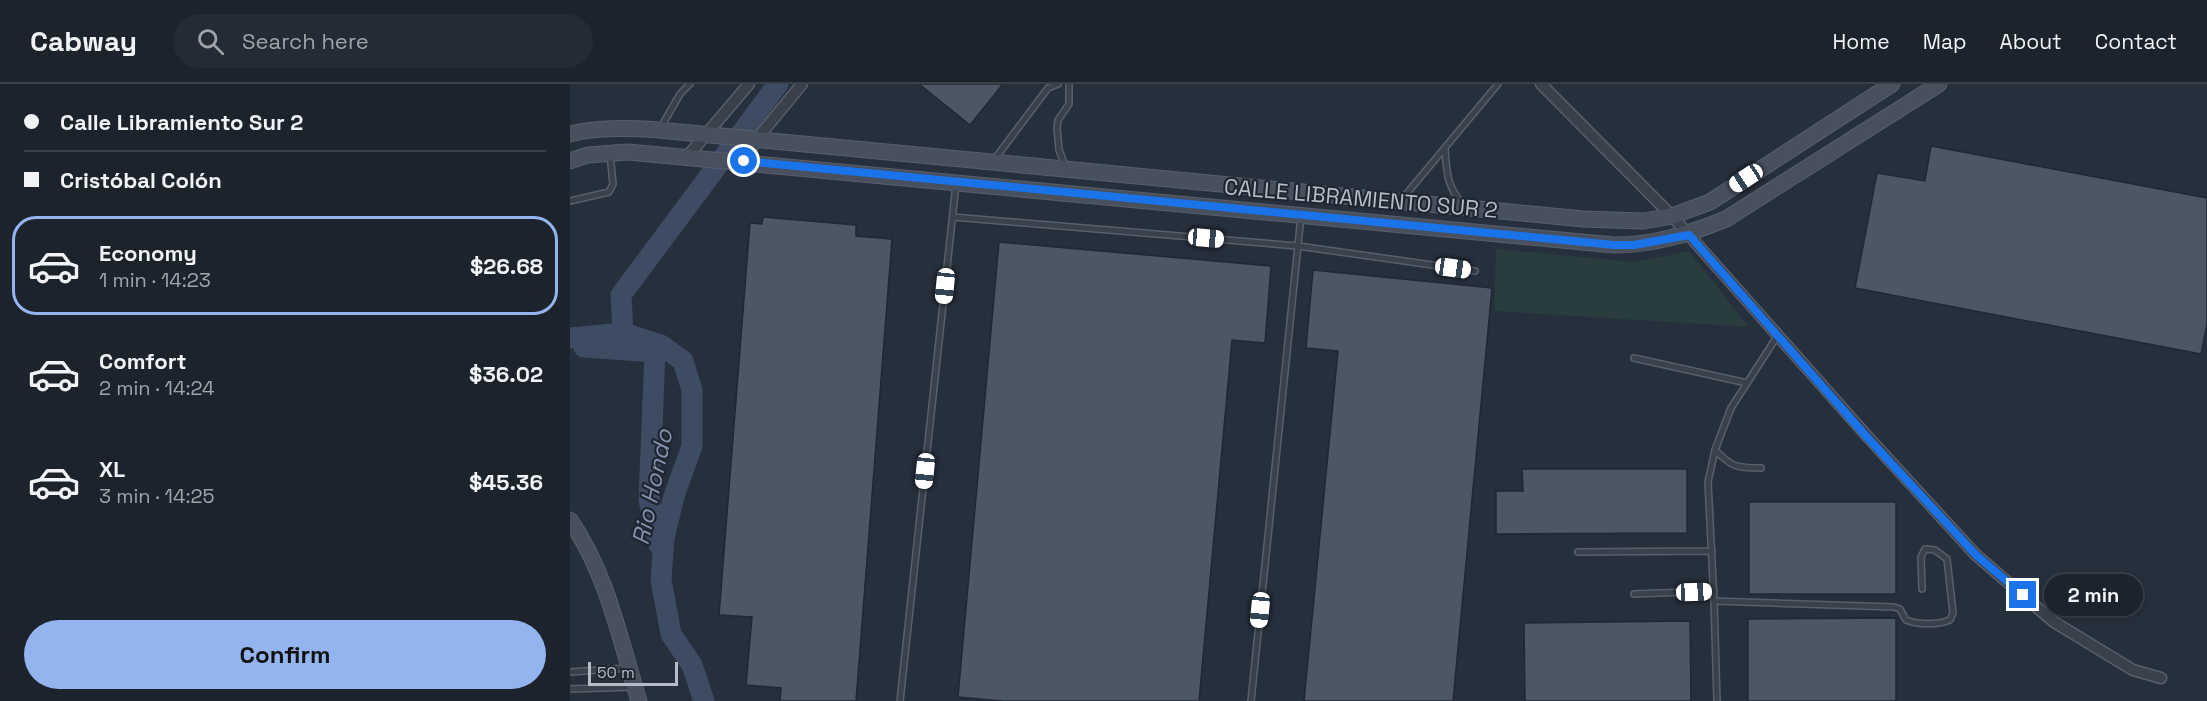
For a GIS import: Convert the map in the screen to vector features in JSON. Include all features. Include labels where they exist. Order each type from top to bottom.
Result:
[{"type":"main road","name":"CALLE LIBRAMIENTO SUR 2","points":[[570,134],[606,129],[659,130],[1465,208],[1612,221],[1644,220],[1672,216],[1710,202],[1892,84]]},
{"type":"main road","name":"CALLE LIBRAMIENTO SUR 2","points":[[570,161],[610,152],[692,157],[1614,245],[1634,245],[1689,235],[1726,219],[1939,84]]},
{"type":"main road","points":[[956,182],[958,159]]},
{"type":"main road","points":[[990,185],[993,162]]},
{"type":"main road","points":[[1301,215],[1303,192]]},
{"type":"main road","points":[[1509,235],[1511,212]]},
{"type":"main road","points":[[570,520],[581,535],[602,581],[637,694]]},
{"type":"street","points":[[692,157],[749,84]]},
{"type":"street","points":[[740,161],[753,139],[802,84]]},
{"type":"street","points":[[1541,84],[1672,216],[1976,555],[2054,622],[2133,670],[2161,678]]},
{"type":"lane","points":[[659,130],[680,94],[690,84]]},
{"type":"lane","points":[[993,162],[1048,88],[1058,84]]},
{"type":"lane","points":[[1066,169],[1059,150],[1057,128],[1058,120],[1070,104],[1069,84]]},
{"type":"lane","points":[[1401,201],[1498,84]]},
{"type":"lane","points":[[1445,148],[1447,175],[1451,190],[1465,208]]},
{"type":"lane","points":[[570,201],[609,192],[612,184],[610,152]]},
{"type":"lane","points":[[900,701],[956,182]]},
{"type":"lane","points":[[1251,701],[1301,215]]},
{"type":"lane","points":[[953,217],[1298,246],[1475,271]]},
{"type":"lane","points":[[1718,701],[1708,482],[1715,450],[1731,408],[1778,335]]},
{"type":"lane","points":[[1634,358],[1747,383]]},
{"type":"lane","points":[[1715,450],[1730,464],[1746,468],[1761,468]]},
{"type":"lane","points":[[1714,602],[1894,607],[1900,609],[1906,620],[1912,622],[1943,623],[1950,620],[1953,613],[1947,559],[1935,550],[1925,549],[1921,557],[1922,589]]},
{"type":"lane","points":[[1578,552],[1712,551]]},
{"type":"lane","points":[[1634,594],[1714,591]]},
{"type":"lane","points":[[570,672],[629,668]]},
{"type":"lane","points":[[570,689],[637,694]]},
{"type":"shaded area","points":[[1496,249],[1635,262],[1689,251],[1749,327],[1494,311]]},
{"type":"building","points":[[919,84],[1003,84],[970,125]]},
{"type":"building","points":[[1931,146],[2207,198],[2207,324],[2201,354],[1855,288],[1877,173],[1925,181]]},
{"type":"building","points":[[763,217],[856,225],[856,236],[892,239],[856,701],[780,701],[781,688],[746,685],[752,617],[719,615],[750,223],[762,224]]},
{"type":"building","points":[[999,242],[1271,266],[1265,343],[1232,340],[1199,701],[1002,701],[958,697]]},
{"type":"building","points":[[1313,270],[1492,288],[1453,701],[1304,701],[1338,351],[1306,348]]},
{"type":"building","points":[[1522,469],[1687,469],[1687,533],[1496,534],[1496,491],[1523,491]]},
{"type":"building","points":[[1749,502],[1896,502],[1896,594],[1749,594]]},
{"type":"building","points":[[1896,618],[1896,701],[1748,701],[1748,619]]},
{"type":"building","points":[[1690,621],[1691,701],[1525,701],[1524,623]]},
{"type":"waterway","points":[[623,333],[621,295],[778,84]]},
{"type":"waterway","name":"Rio Hondo","points":[[570,338],[623,333],[661,345],[683,361],[692,390],[692,446],[674,496],[664,538],[661,580],[671,634],[692,665],[704,701]]},
{"type":"waterway","points":[[584,347],[655,352],[649,500],[659,545]]},
{"type":"route","points":[[744,161],[1614,245],[1652,243],[1689,235],[1866,436],[1976,555],[2023,595]]}]
